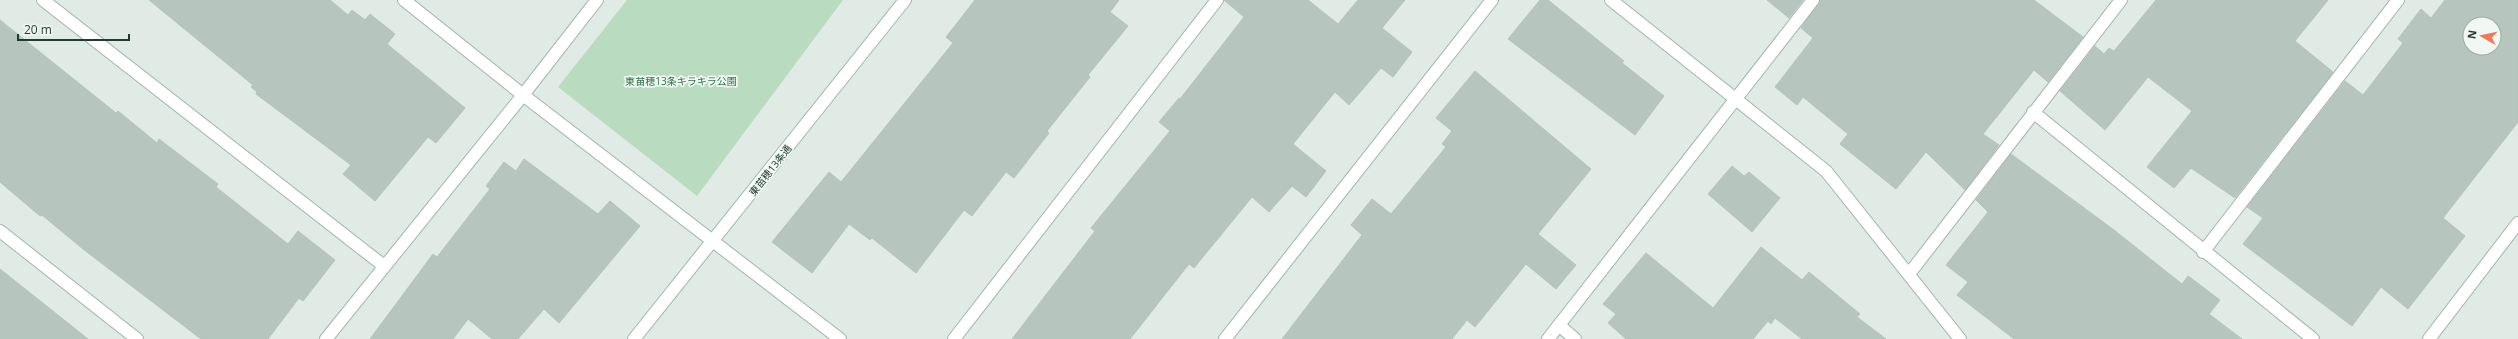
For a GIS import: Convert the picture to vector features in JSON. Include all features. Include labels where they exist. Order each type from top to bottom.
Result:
[{"type":"street","points":[[43,0],[384,266]]},
{"type":"street","points":[[404,0],[523,96],[840,339]]},
{"type":"street","points":[[326,339],[523,96],[597,0]]},
{"type":"street","name":"東苗穂13条通","points":[[634,339],[714,241],[905,0]]},
{"type":"street","points":[[954,339],[1217,0]]},
{"type":"street","points":[[1225,339],[1492,0]]},
{"type":"street","points":[[1611,0],[1826,172],[1960,339]]},
{"type":"street","points":[[1548,339],[1813,0]]},
{"type":"street","points":[[1909,274],[2121,0]]},
{"type":"street","points":[[2203,252],[2398,0]]},
{"type":"street","points":[[2033,112],[2203,252],[2313,339]]},
{"type":"street","points":[[2429,339],[2518,223]]},
{"type":"street","points":[[0,231],[137,339]]},
{"type":"street","points":[[1559,325],[1576,339]]},
{"type":"green space","name":"東苗穂13条キラキラ公園","points":[[627,0],[843,0],[697,196],[558,87]]},
{"type":"building","points":[[149,0],[330,0],[348,15],[352,10],[365,20],[370,14],[395,34],[387,44],[465,108],[436,143],[428,137],[375,201],[343,174],[351,165],[256,94],[257,92],[251,87],[253,85]]},
{"type":"building","points":[[975,0],[1119,0],[1110,12],[1128,26],[1088,75],[1090,77],[1047,131],[1049,133],[1014,178],[1006,172],[972,216],[964,210],[916,273],[872,238],[870,240],[849,224],[812,273],[772,242],[829,172],[841,182],[953,43],[946,37]]},
{"type":"building","points":[[1224,0],[1308,0],[1338,24],[1358,0],[1405,0],[1382,28],[1412,52],[1393,77],[1381,68],[1349,105],[1335,92],[1293,144],[1326,171],[1306,197],[1292,186],[1269,212],[1252,197],[1194,268],[1189,264],[1130,339],[1012,339],[1095,231],[1091,228],[1170,131],[1159,122],[1179,98],[1180,99],[1244,17]]},
{"type":"building","points":[[1540,0],[1548,0],[1624,61],[1622,63],[1664,96],[1635,135],[1508,39]]},
{"type":"building","points":[[1767,0],[1803,0],[1789,18]]},
{"type":"building","points":[[1820,0],[2034,0],[2083,37],[2048,82],[2034,70],[1983,134],[1999,145],[1965,190],[1926,152],[1896,189],[1840,144],[1848,134],[1803,97],[1797,105],[1775,87],[1813,38],[1801,28]]},
{"type":"building","points":[[2156,0],[2328,0],[2295,41],[2333,72],[2235,198],[2191,168],[2174,188],[2147,167],[2192,111],[2148,77],[2105,130],[2060,91],[2095,46],[2104,54],[2109,48],[2114,51]]},
{"type":"building","points":[[2445,0],[2518,0],[2518,122],[2443,218],[2465,236],[2408,309],[2381,287],[2352,326],[2243,244],[2263,218],[2247,207],[2345,81],[2363,95],[2403,43],[2398,39],[2421,9],[2431,18]]},
{"type":"building","points":[[0,20],[116,113],[118,111],[157,143],[159,139],[218,184],[216,187],[288,244],[298,231],[335,260],[303,301],[299,298],[268,339],[201,339],[83,249],[42,215],[40,216],[0,182]]},
{"type":"building","points":[[1475,71],[1591,169],[1538,234],[1576,265],[1556,289],[1526,264],[1475,327],[1467,320],[1452,339],[1282,339],[1362,235],[1351,225],[1372,199],[1391,214],[1446,147],[1442,144],[1452,131],[1436,118]]},
{"type":"building","points":[[2011,154],[2114,230],[2182,284],[2188,276],[2220,300],[2209,314],[2242,339],[2014,339],[1957,295],[1968,282],[1946,265],[1988,212],[1976,200]]},
{"type":"building","points":[[524,159],[598,214],[610,201],[640,226],[559,323],[544,309],[518,339],[492,339],[468,319],[453,339],[370,339],[433,254],[437,257],[490,189],[486,186],[504,162],[516,171]]},
{"type":"building","points":[[1732,166],[1744,176],[1749,172],[1780,198],[1752,232],[1708,194]]},
{"type":"building","points":[[1761,247],[1802,280],[1809,272],[1860,314],[1857,317],[1886,339],[1802,339],[1775,318],[1771,324],[1768,321],[1753,339],[1626,339],[1608,323],[1616,314],[1603,304],[1646,253],[1713,308]]},
{"type":"building","points":[[0,269],[88,339],[0,339]]}]
